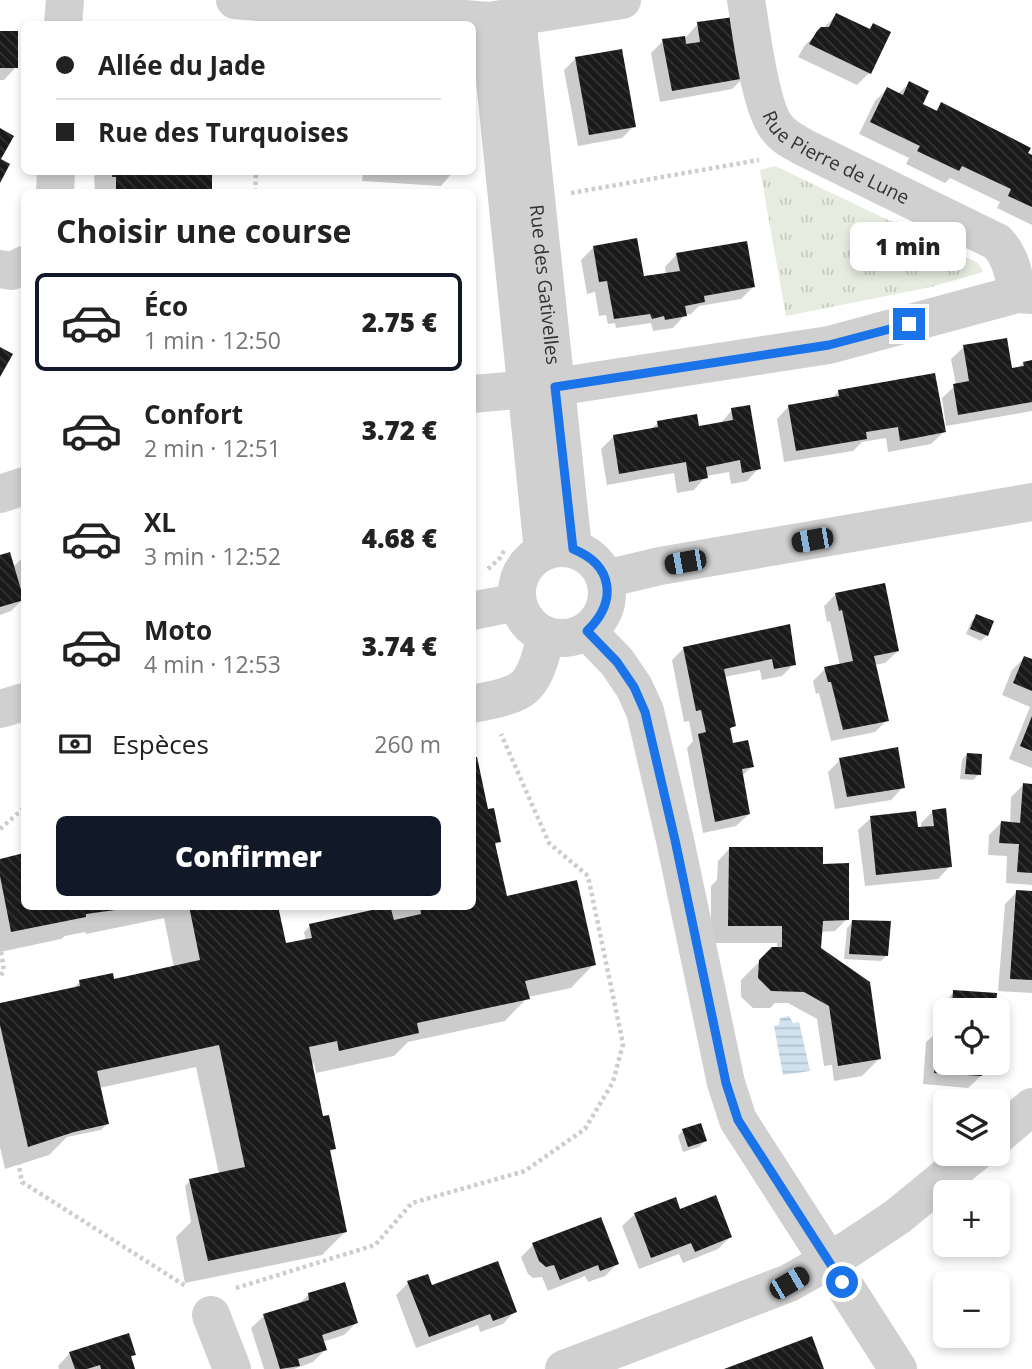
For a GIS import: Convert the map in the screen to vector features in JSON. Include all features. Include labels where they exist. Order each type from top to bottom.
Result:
[{"type":"street","points":[[63,21],[65,0]]},
{"type":"street","points":[[235,0],[503,20],[622,0]]},
{"type":"street","name":"Rue Pierre de Lune","points":[[746,0],[766,106],[775,127],[788,138],[997,242],[1007,253],[1025,295]]},
{"type":"street","name":"Rue des Gativelles","points":[[503,20],[536,196],[541,388]]},
{"type":"street","name":"Rue des Gativelles","points":[[503,20],[558,550]]},
{"type":"street","points":[[0,269],[12,271],[21,266]]},
{"type":"street","points":[[476,394],[541,388],[829,345],[1025,295]]},
{"type":"street","points":[[0,494],[21,487]]},
{"type":"street","points":[[605,579],[660,566],[1032,502]]},
{"type":"street","points":[[558,550],[587,555],[598,565],[605,579],[608,593],[605,608],[587,631],[575,637],[560,639],[533,629],[523,617],[517,603],[516,587],[521,572],[530,560],[558,550]]},
{"type":"street","points":[[476,610],[517,603]]},
{"type":"street","points":[[587,631],[617,662],[634,687],[645,712],[726,1083],[738,1120],[898,1369]]},
{"type":"street","points":[[479,703],[521,692],[531,680],[541,658],[546,636]]},
{"type":"street","points":[[0,709],[21,703]]},
{"type":"street","points":[[1010,1125],[1032,1107]]},
{"type":"street","points":[[564,1369],[789,1283],[897,1217],[959,1166]]},
{"type":"street","points":[[212,1298],[232,1369]]},
{"type":"path","points":[[536,196],[565,194],[765,159],[788,138]]},
{"type":"path","points":[[0,1066],[22,1182],[212,1298],[375,1245],[412,1203],[525,1171],[585,1129],[613,1082],[623,1044],[588,876],[550,843],[522,776],[479,703]]},
{"type":"path","points":[[0,829],[21,811]]},
{"type":"path","points":[[0,945],[4,971],[0,976]]},
{"type":"green space","points":[[775,166],[978,263],[983,272],[931,287],[786,316],[760,170]]},
{"type":"water","points":[[789,1016],[793,1023],[799,1022],[810,1071],[783,1075],[774,1026],[779,1025],[780,1018]]},
{"type":"building","points":[[836,13],[870,29],[873,23],[891,32],[871,74],[809,44],[821,27],[829,27]]},
{"type":"building","points":[[734,17],[746,78],[672,91],[662,39],[685,36],[686,44],[700,42],[697,22]]},
{"type":"building","points":[[0,31],[18,31],[18,68],[0,68]]},
{"type":"building","points":[[622,49],[636,127],[589,135],[575,57]]},
{"type":"building","points":[[909,81],[929,91],[923,104],[937,111],[941,102],[1031,148],[1028,153],[1032,155],[1032,207],[1008,196],[1011,189],[962,166],[959,171],[917,151],[920,146],[870,122],[887,87],[903,95]]},
{"type":"building","points":[[0,128],[14,136],[1,159],[10,164],[0,183]]},
{"type":"building","points":[[212,175],[212,189],[116,189],[116,177],[112,177]]},
{"type":"building","points":[[637,238],[644,276],[680,271],[676,253],[747,241],[755,287],[704,296],[705,302],[685,306],[687,316],[665,320],[664,316],[652,319],[650,314],[614,319],[607,281],[599,282],[593,246]]},
{"type":"building","points":[[1007,338],[1012,368],[1024,366],[1023,362],[1032,360],[1032,402],[958,415],[953,384],[969,381],[963,345]]},
{"type":"building","points":[[0,347],[13,354],[0,377]]},
{"type":"building","points":[[935,373],[946,432],[900,441],[898,427],[866,432],[867,439],[796,451],[788,405],[839,396],[838,390]]},
{"type":"building","points":[[750,405],[761,469],[742,473],[740,460],[706,467],[708,478],[689,482],[686,462],[619,474],[613,435],[658,427],[657,421],[697,414],[699,426],[733,420],[731,408]]},
{"type":"building","points":[[10,552],[21,590],[21,601],[0,607],[0,555]]},
{"type":"building","points":[[885,583],[899,651],[874,656],[889,721],[843,730],[831,682],[828,682],[824,667],[853,661],[842,610],[839,611],[835,593]]},
{"type":"building","points":[[976,614],[994,621],[988,636],[970,629]]},
{"type":"building","points":[[790,624],[796,665],[774,669],[772,659],[724,669],[736,726],[730,728],[733,743],[748,740],[754,767],[742,769],[750,814],[715,822],[698,734],[706,732],[701,710],[696,711],[683,647]]},
{"type":"building","points":[[1024,656],[1032,659],[1032,691],[1013,683]]},
{"type":"building","points":[[1032,716],[1032,751],[1020,746]]},
{"type":"building","points":[[898,747],[905,788],[847,797],[839,758]]},
{"type":"building","points":[[967,753],[982,754],[981,775],[965,774]]},
{"type":"building","points":[[476,757],[488,809],[494,808],[501,842],[495,843],[507,896],[577,880],[596,965],[525,981],[530,999],[417,1023],[419,1033],[339,1051],[337,1041],[309,1047],[323,1116],[329,1115],[336,1149],[330,1150],[347,1232],[208,1261],[189,1179],[245,1167],[219,1045],[97,1071],[109,1124],[28,1147],[0,1025],[0,1003],[80,986],[79,980],[113,973],[114,979],[200,960],[190,910],[279,910],[286,943],[312,938],[309,924],[372,910],[391,910],[394,920],[421,914],[420,910],[476,910]]},
{"type":"building","points":[[1023,783],[1032,784],[1032,873],[1017,872],[1019,844],[999,843],[1001,821],[1020,823]]},
{"type":"building","points":[[946,808],[952,867],[876,875],[870,816],[916,811],[918,827],[934,826],[932,810]]},
{"type":"building","points":[[729,847],[823,847],[823,864],[849,863],[849,920],[823,921],[821,948],[870,982],[881,1059],[838,1066],[829,1006],[804,992],[771,991],[758,978],[759,960],[772,947],[782,947],[782,926],[728,926]]},
{"type":"building","points":[[21,854],[21,910],[115,910],[86,914],[86,917],[11,932],[0,876],[0,859]]},
{"type":"building","points":[[1016,890],[1032,891],[1032,980],[1010,979]]},
{"type":"building","points":[[852,920],[891,921],[888,956],[849,954]]},
{"type":"building","points":[[953,990],[997,993],[997,998],[953,998]]},
{"type":"building","points":[[701,1123],[707,1141],[688,1147],[682,1129]]},
{"type":"building","points":[[716,1195],[732,1237],[695,1252],[691,1243],[651,1258],[634,1213],[676,1197],[680,1209]]},
{"type":"building","points":[[601,1217],[619,1264],[600,1271],[598,1265],[560,1280],[554,1265],[546,1267],[539,1261],[532,1243]]},
{"type":"building","points":[[498,1261],[517,1312],[493,1321],[490,1314],[429,1337],[407,1281],[428,1274],[432,1285]]},
{"type":"building","points":[[345,1282],[358,1323],[322,1335],[327,1350],[298,1359],[300,1366],[280,1369],[263,1314],[309,1300],[308,1293]]},
{"type":"building","points":[[129,1333],[136,1355],[131,1356],[135,1369],[101,1369],[100,1365],[75,1369],[69,1352]]},
{"type":"building","points":[[812,1336],[824,1369],[724,1369]]},
{"type":"route","points":[[842,1282],[738,1120],[726,1083],[645,712],[634,687],[617,662],[587,631],[605,608],[608,593],[598,565],[587,555],[573,549],[555,387],[829,345],[909,324]]}]
